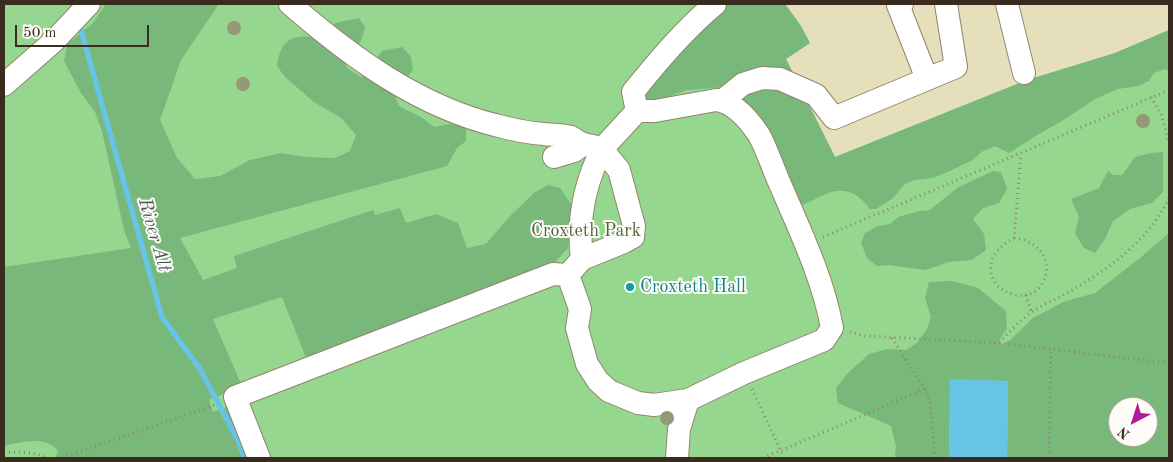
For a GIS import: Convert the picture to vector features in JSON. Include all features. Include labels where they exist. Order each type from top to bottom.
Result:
[{"type":"lane","points":[[259,458],[235,397],[575,267],[633,237],[634,226],[619,170],[593,147],[570,137],[531,133],[466,117],[424,99],[383,76],[323,32],[290,4]]},
{"type":"lane","points":[[636,111],[633,92],[662,56],[699,17],[715,4]]},
{"type":"lane","points":[[902,4],[898,5],[927,79]]},
{"type":"lane","points":[[722,100],[743,84],[762,78],[780,79],[816,95],[834,118],[956,67],[946,4]]},
{"type":"lane","points":[[1007,4],[1024,73]]},
{"type":"lane","points":[[4,85],[54,40],[88,5]]},
{"type":"lane","points":[[554,157],[574,150],[593,147],[636,111],[655,111],[716,100],[722,100],[737,110],[759,136],[806,244],[827,302],[832,328],[824,340],[744,373],[688,400],[654,406],[638,403],[609,391],[598,381],[588,364],[577,328],[580,308],[575,267],[584,200],[596,163],[593,147]]},
{"type":"lane","points":[[677,458],[679,429],[688,400]]},
{"type":"path","points":[[806,244],[1169,90]]},
{"type":"path","points":[[1151,97],[1161,114],[1169,143]]},
{"type":"path","points":[[1014,238],[1021,154]]},
{"type":"path","points":[[999,343],[1031,311],[1085,282],[1145,236],[1157,221],[1169,198]]},
{"type":"path","points":[[1014,238],[1026,239],[1036,245],[1042,252],[1046,262],[1047,270],[1043,282],[1037,291],[1026,295],[1009,293],[1001,289],[991,273],[992,261],[996,251],[1003,243],[1014,238]]},
{"type":"path","points":[[1026,295],[1031,311]]},
{"type":"path","points":[[832,328],[866,336],[999,343],[1169,363]]},
{"type":"path","points":[[892,337],[925,389],[930,402],[935,458]]},
{"type":"path","points":[[1049,458],[1051,349]]},
{"type":"path","points":[[744,373],[784,458]]},
{"type":"path","points":[[763,458],[925,389]]},
{"type":"path","points":[[62,458],[224,401]]},
{"type":"path","points":[[4,453],[17,451],[38,454],[48,458]]},
{"type":"green space","name":"Croxteth Park","points":[[4,4],[785,4],[801,26],[810,43],[786,59],[835,157],[1027,80],[1115,53],[1169,30],[1169,458],[4,458]]},
{"type":"green space","points":[[106,4],[219,4],[181,60],[160,120],[177,158],[195,179],[220,176],[250,160],[280,153],[305,157],[335,158],[350,151],[356,135],[341,118],[314,102],[285,77],[277,66],[282,49],[290,40],[302,37],[319,37],[335,23],[359,18],[365,27],[358,45],[343,56],[347,68],[361,77],[372,74],[376,60],[382,51],[402,47],[411,57],[413,70],[394,94],[399,106],[421,117],[434,127],[455,123],[466,127],[466,141],[457,148],[447,166],[180,238],[203,280],[237,268],[234,256],[373,210],[375,215],[400,208],[406,223],[436,214],[458,223],[467,248],[486,244],[509,217],[534,193],[548,185],[560,188],[573,207],[568,248],[555,262],[306,358],[282,297],[213,319],[242,386],[209,400],[213,412],[229,406],[251,458],[55,458],[58,451],[53,446],[40,441],[4,446],[4,267],[131,248],[124,230],[102,131],[95,112],[81,93],[64,61],[67,44],[93,23]]},
{"type":"green space","points":[[725,4],[785,4],[801,26],[810,43],[786,59],[835,157],[1027,80],[1115,53],[1169,30],[1169,71],[1165,69],[1154,73],[1149,81],[1138,86],[1118,89],[1095,99],[1009,153],[995,146],[981,152],[973,160],[943,174],[905,184],[892,199],[876,209],[870,209],[856,195],[845,191],[823,195],[801,205],[725,87],[687,90],[646,103],[643,92]]},
{"type":"green space","points":[[1163,152],[1163,192],[1152,203],[1130,209],[1113,221],[1105,239],[1095,253],[1084,248],[1075,234],[1079,217],[1071,199],[1099,188],[1108,171],[1113,175],[1122,175],[1135,157]]},
{"type":"green space","points":[[993,171],[1001,172],[1007,189],[999,203],[983,208],[973,219],[984,234],[986,250],[972,260],[949,262],[925,270],[888,265],[877,266],[867,258],[861,243],[865,233],[878,226],[890,224],[898,217],[930,210],[957,188]]},
{"type":"green space","points":[[1169,233],[1169,458],[1007,458],[1008,381],[950,380],[949,457],[945,458],[895,458],[896,446],[891,426],[838,403],[836,388],[847,374],[869,354],[888,349],[906,350],[917,343],[927,329],[931,317],[925,298],[929,282],[952,281],[978,288],[1006,311],[1007,329],[999,340],[1002,345],[1033,318],[1063,302],[1095,293]]},
{"type":"water","points":[[950,379],[1008,381],[1007,458],[949,458]]},
{"type":"waterway","name":"River Alt","points":[[79,23],[162,317],[200,369],[240,444],[244,458]]},
{"type":"place","name":"Croxteth Hall","points":[[630,287]]}]
